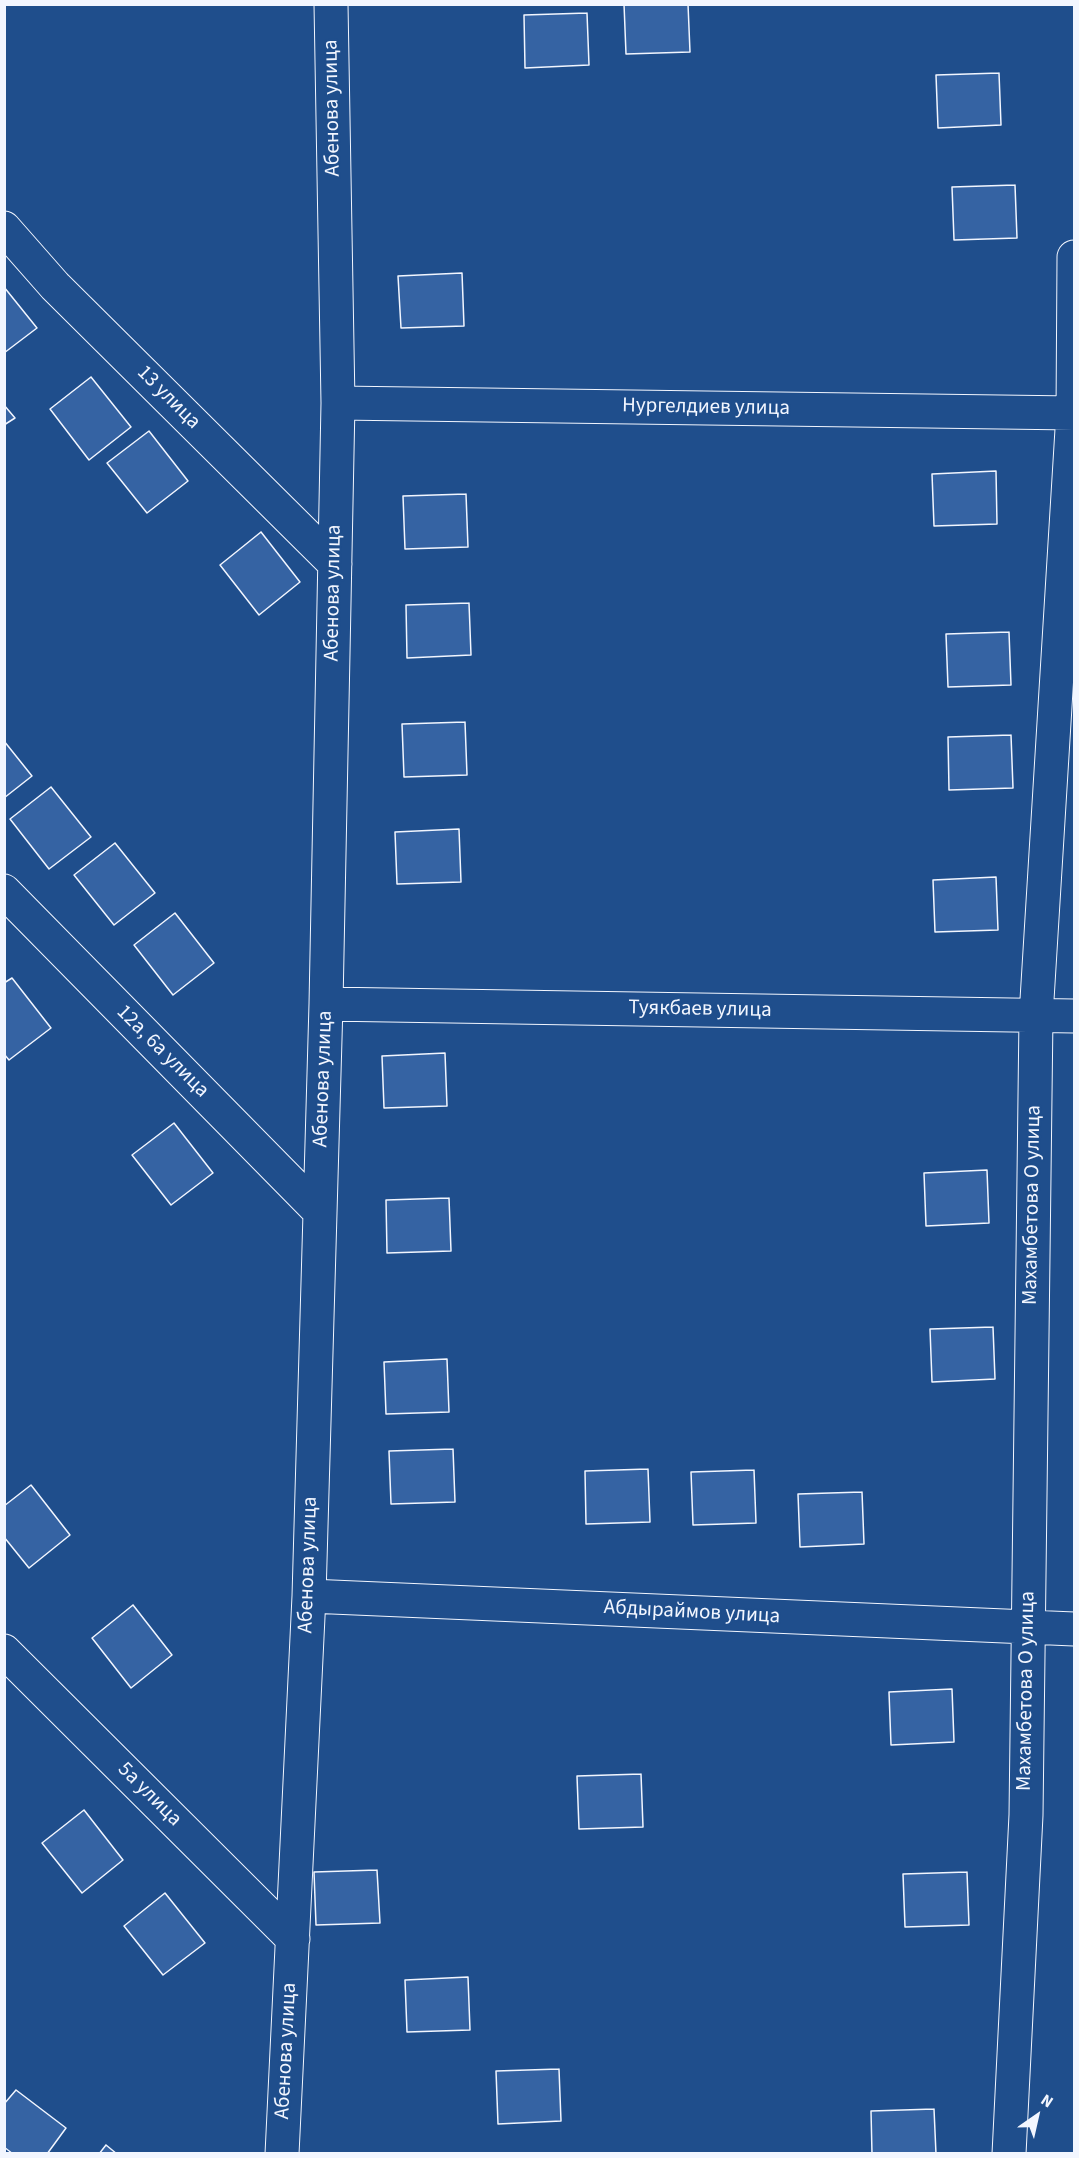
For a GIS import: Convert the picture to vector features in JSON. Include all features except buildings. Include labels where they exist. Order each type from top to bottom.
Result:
[{"type":"street","name":"Абенова улица","points":[[282,2154],[309,1596],[326,1004],[338,404],[331,4]]},
{"type":"street","name":"13 улица","points":[[4,228],[55,286],[335,564]]},
{"type":"street","name":"Махамбетова О улица","points":[[1009,2154],[1026,1815],[1036,1016],[1074,413],[1074,257]]},
{"type":"street","name":"Нургелдиев улица","points":[[338,404],[1074,413]]},
{"type":"street","name":"12а, 6а улица","points":[[4,891],[320,1212]]},
{"type":"street","name":"Туякбаев улица","points":[[326,1004],[1074,1016]]},
{"type":"street","name":"Абдыраймов улица","points":[[309,1596],[1074,1629]]},
{"type":"street","name":"5а улица","points":[[4,1651],[293,1939]]}]
